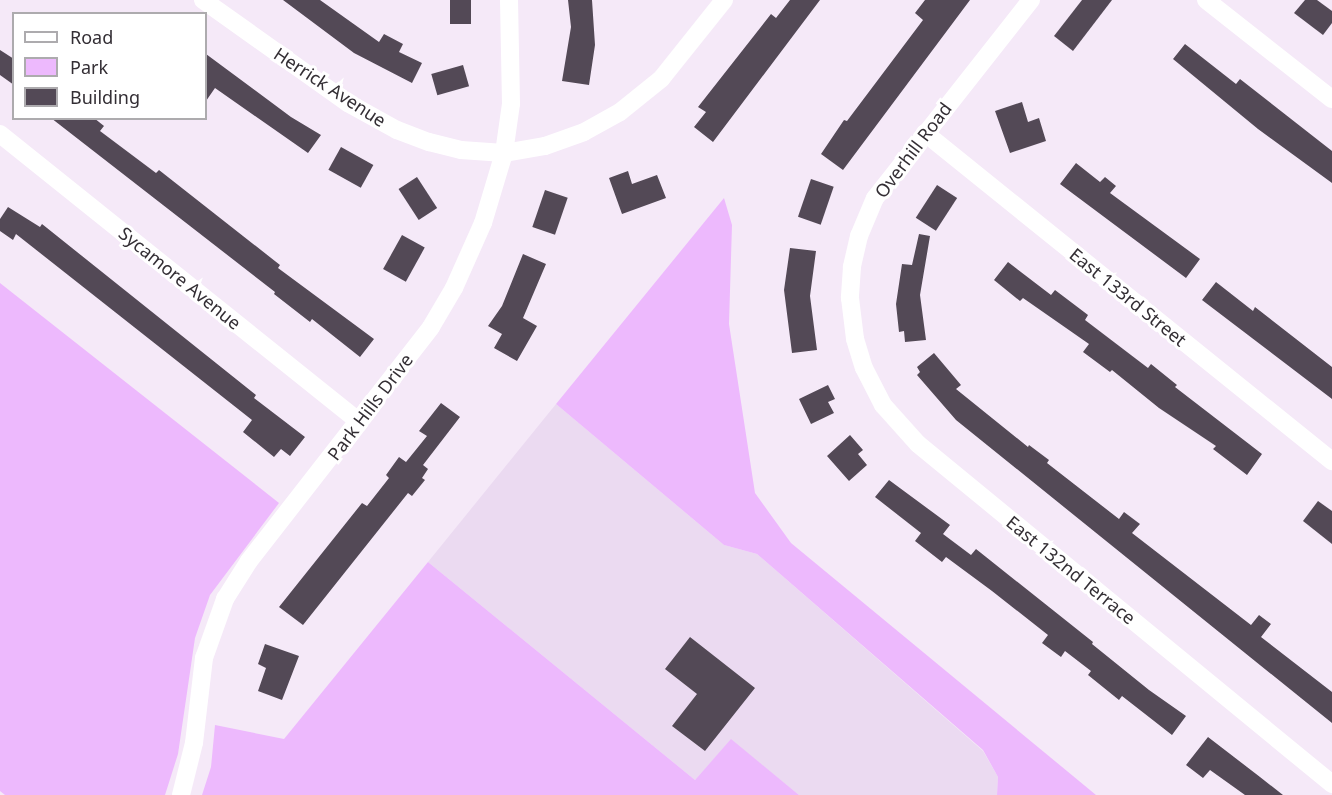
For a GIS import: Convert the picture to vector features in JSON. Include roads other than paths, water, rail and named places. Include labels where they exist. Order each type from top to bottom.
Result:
[{"type":"street","name":"Herrick Avenue","points":[[203,0],[348,103],[397,130],[429,142],[461,150],[504,153],[545,146],[574,136],[620,112],[661,80],[724,0]]},
{"type":"street","name":"Park Hills Drive","points":[[181,795],[194,743],[204,658],[225,599],[249,561],[360,422],[431,327],[454,288],[483,224],[504,153],[511,104],[509,0]]},
{"type":"street","name":"Overhill Road","points":[[853,324],[850,298],[852,267],[858,237],[875,198],[1031,0]]},
{"type":"street","points":[[1206,0],[1332,99]]},
{"type":"street","name":"East 133rd Street","points":[[925,133],[1332,461]]},
{"type":"street","name":"Sycamore Avenue","points":[[0,134],[360,422]]},
{"type":"street","name":"East 132nd Terrace","points":[[853,324],[864,368],[884,405],[918,444],[1332,784]]}]
